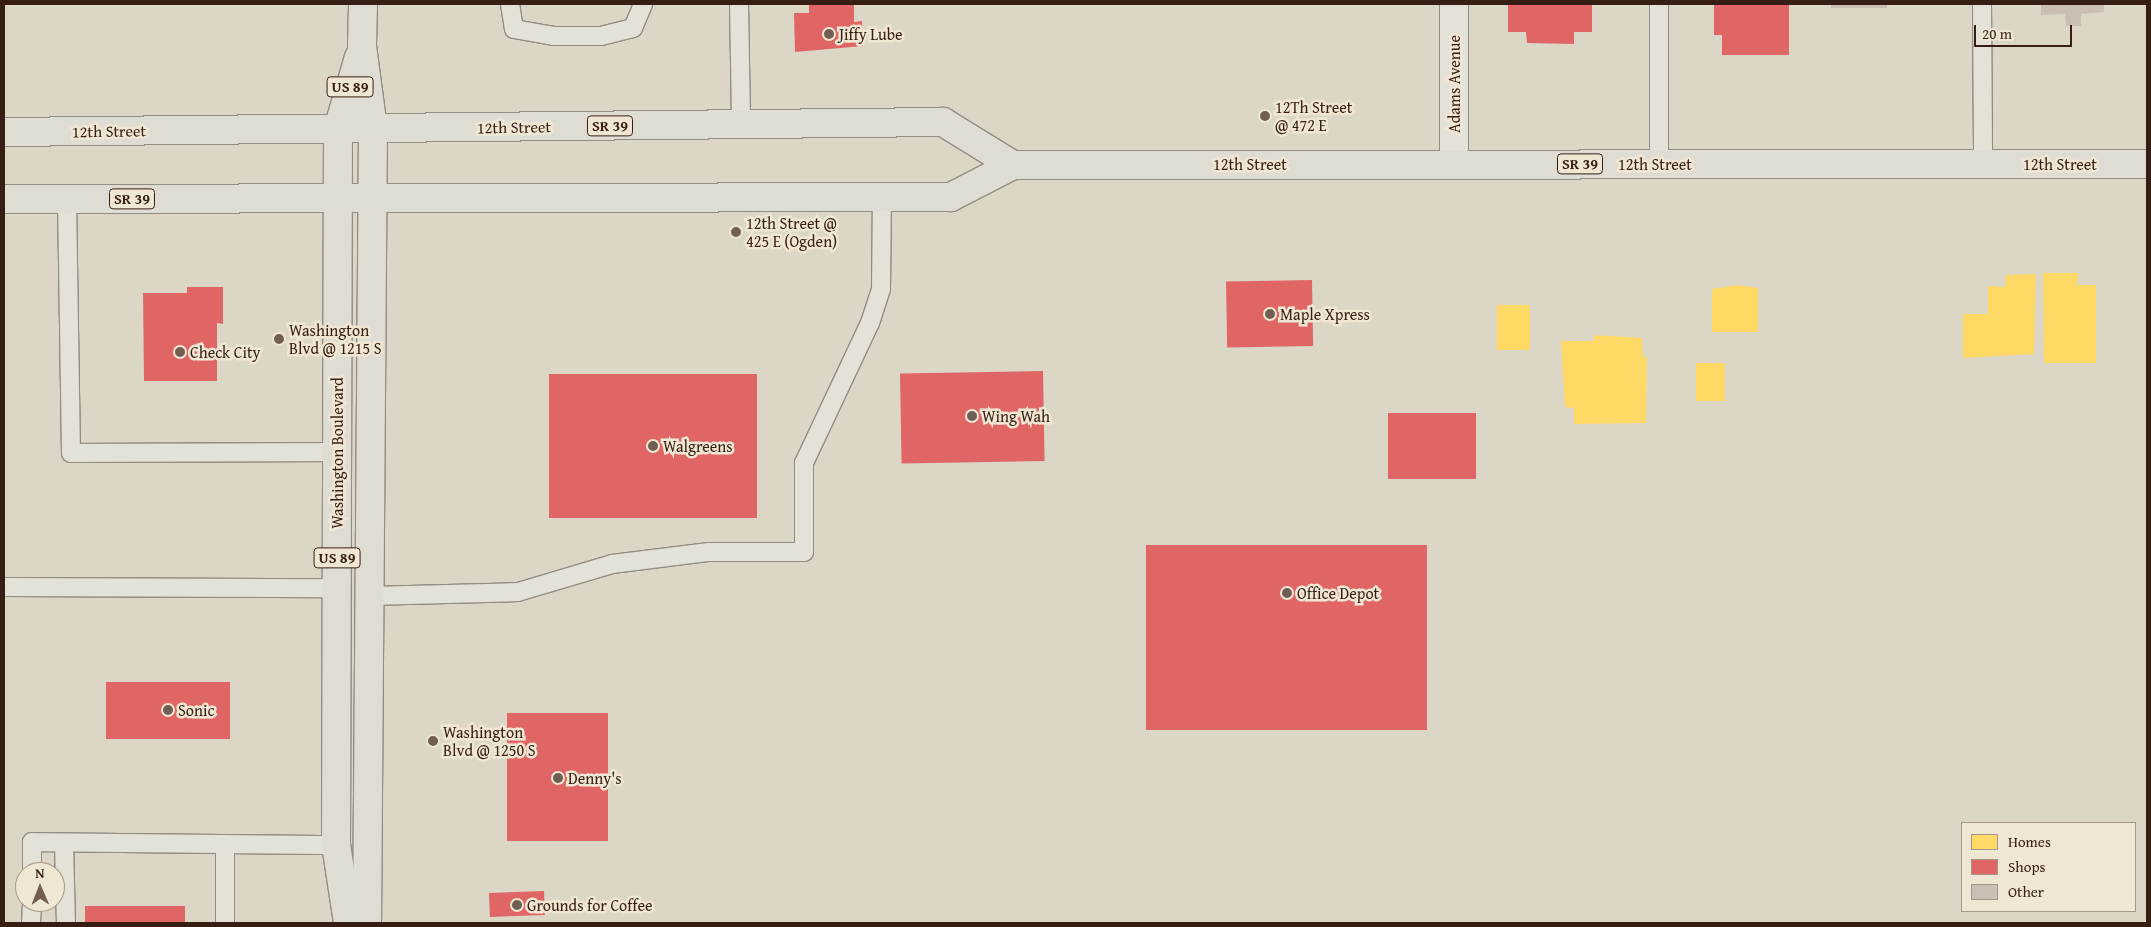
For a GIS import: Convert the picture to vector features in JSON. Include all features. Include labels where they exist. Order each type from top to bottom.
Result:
[{"type":"main road","name":"Washington Boulevard","points":[[363,4],[362,46],[373,128],[367,923]]},
{"type":"main road","name":"Washington Boulevard","points":[[348,923],[336,845],[338,129],[362,46]]},
{"type":"main road","name":"12th Street","points":[[4,132],[943,122],[1012,165]]},
{"type":"main road","name":"12th Street","points":[[4,199],[951,196],[1012,165],[2147,164]]},
{"type":"street","name":"Adams Avenue","points":[[1454,4],[1454,164]]},
{"type":"lane","points":[[510,4],[514,29],[592,36],[633,28],[643,4]]},
{"type":"lane","points":[[739,4],[741,124]]},
{"type":"lane","points":[[1659,4],[1659,164]]},
{"type":"lane","points":[[1982,4],[1983,164]]},
{"type":"lane","points":[[369,596],[518,592],[612,564],[709,552],[804,552],[804,463],[870,323],[881,289],[882,197]]},
{"type":"lane","points":[[67,199],[71,452],[337,452]]},
{"type":"lane","points":[[4,587],[337,588]]},
{"type":"lane","points":[[32,862],[32,842],[336,845]]},
{"type":"lane","points":[[64,843],[66,923]]},
{"type":"lane","points":[[225,844],[225,923]]},
{"type":"building: Homes","points":[[2043,273],[2078,273],[2077,285],[2096,285],[2096,363],[2044,363]]},
{"type":"building: Homes","points":[[2036,274],[2034,354],[1963,358],[1963,314],[1988,314],[1988,286],[2005,287],[2006,275]]},
{"type":"building: Homes","points":[[1738,285],[1758,288],[1758,332],[1712,332],[1712,289]]},
{"type":"building: Homes","points":[[1497,305],[1530,305],[1530,350],[1497,350]]},
{"type":"building: Homes","points":[[1594,335],[1642,338],[1643,357],[1647,357],[1646,423],[1574,424],[1574,408],[1565,407],[1561,341],[1594,341]]},
{"type":"building: Homes","points":[[1696,363],[1725,363],[1725,401],[1696,401]]},
{"type":"building: Shops","name":"Jiffy Lube","points":[[809,4],[854,4],[854,22],[862,21],[863,46],[795,52],[794,13],[809,13]]},
{"type":"building: Shops","points":[[1508,4],[1592,4],[1592,32],[1574,32],[1574,44],[1527,43],[1526,32],[1508,32]]},
{"type":"building: Shops","points":[[1714,4],[1789,4],[1789,55],[1722,55],[1722,35],[1714,35]]},
{"type":"building: Shops","name":"Maple Xpress","points":[[1312,280],[1313,346],[1227,347],[1226,282]]},
{"type":"building: Shops","name":"Check City","points":[[187,287],[223,287],[223,324],[217,323],[217,381],[144,381],[143,293],[187,293]]},
{"type":"building: Shops","name":"Wing Wah","points":[[1043,371],[1045,461],[902,463],[900,373]]},
{"type":"building: Shops","name":"Walgreens","points":[[549,374],[757,374],[757,518],[549,518]]},
{"type":"building: Shops","points":[[1388,413],[1476,413],[1476,479],[1388,479]]},
{"type":"building: Shops","name":"Office Depot","points":[[1146,545],[1427,545],[1427,730],[1146,730]]},
{"type":"building: Shops","name":"Sonic","points":[[106,682],[230,682],[230,739],[106,739]]},
{"type":"building: Shops","name":"Denny's","points":[[507,713],[608,713],[608,841],[507,841]]},
{"type":"building: Shops","name":"Grounds for Coffee","points":[[544,891],[545,915],[490,917],[489,893]]},
{"type":"building: Shops","points":[[85,906],[185,906],[185,923],[85,923]]},
{"type":"building: Other","points":[[1831,4],[1887,4],[1887,8],[1831,8]]},
{"type":"building: Other","points":[[2041,4],[2104,4],[2104,12],[2081,14],[2081,26],[2066,26],[2065,14],[2041,15]]},
{"type":"place","name":"Jiffy Lube","points":[[829,34]]},
{"type":"place","name":"12Th Street @ 472 E","points":[[1265,116]]},
{"type":"place","name":"12th Street @ 425 E (Ogden)","points":[[736,232]]},
{"type":"place","name":"Maple Xpress","points":[[1270,314]]},
{"type":"place","name":"Washington Blvd @ 1215 S","points":[[279,339]]},
{"type":"place","name":"Check City","points":[[180,352]]},
{"type":"place","name":"Wing Wah","points":[[972,416]]},
{"type":"place","name":"Walgreens","points":[[653,446]]},
{"type":"place","name":"Office Depot","points":[[1287,593]]},
{"type":"place","name":"Sonic","points":[[168,710]]},
{"type":"place","name":"Washington Blvd @ 1250 S","points":[[433,741]]},
{"type":"place","name":"Denny's","points":[[558,778]]},
{"type":"place","name":"Grounds for Coffee","points":[[517,905]]}]
